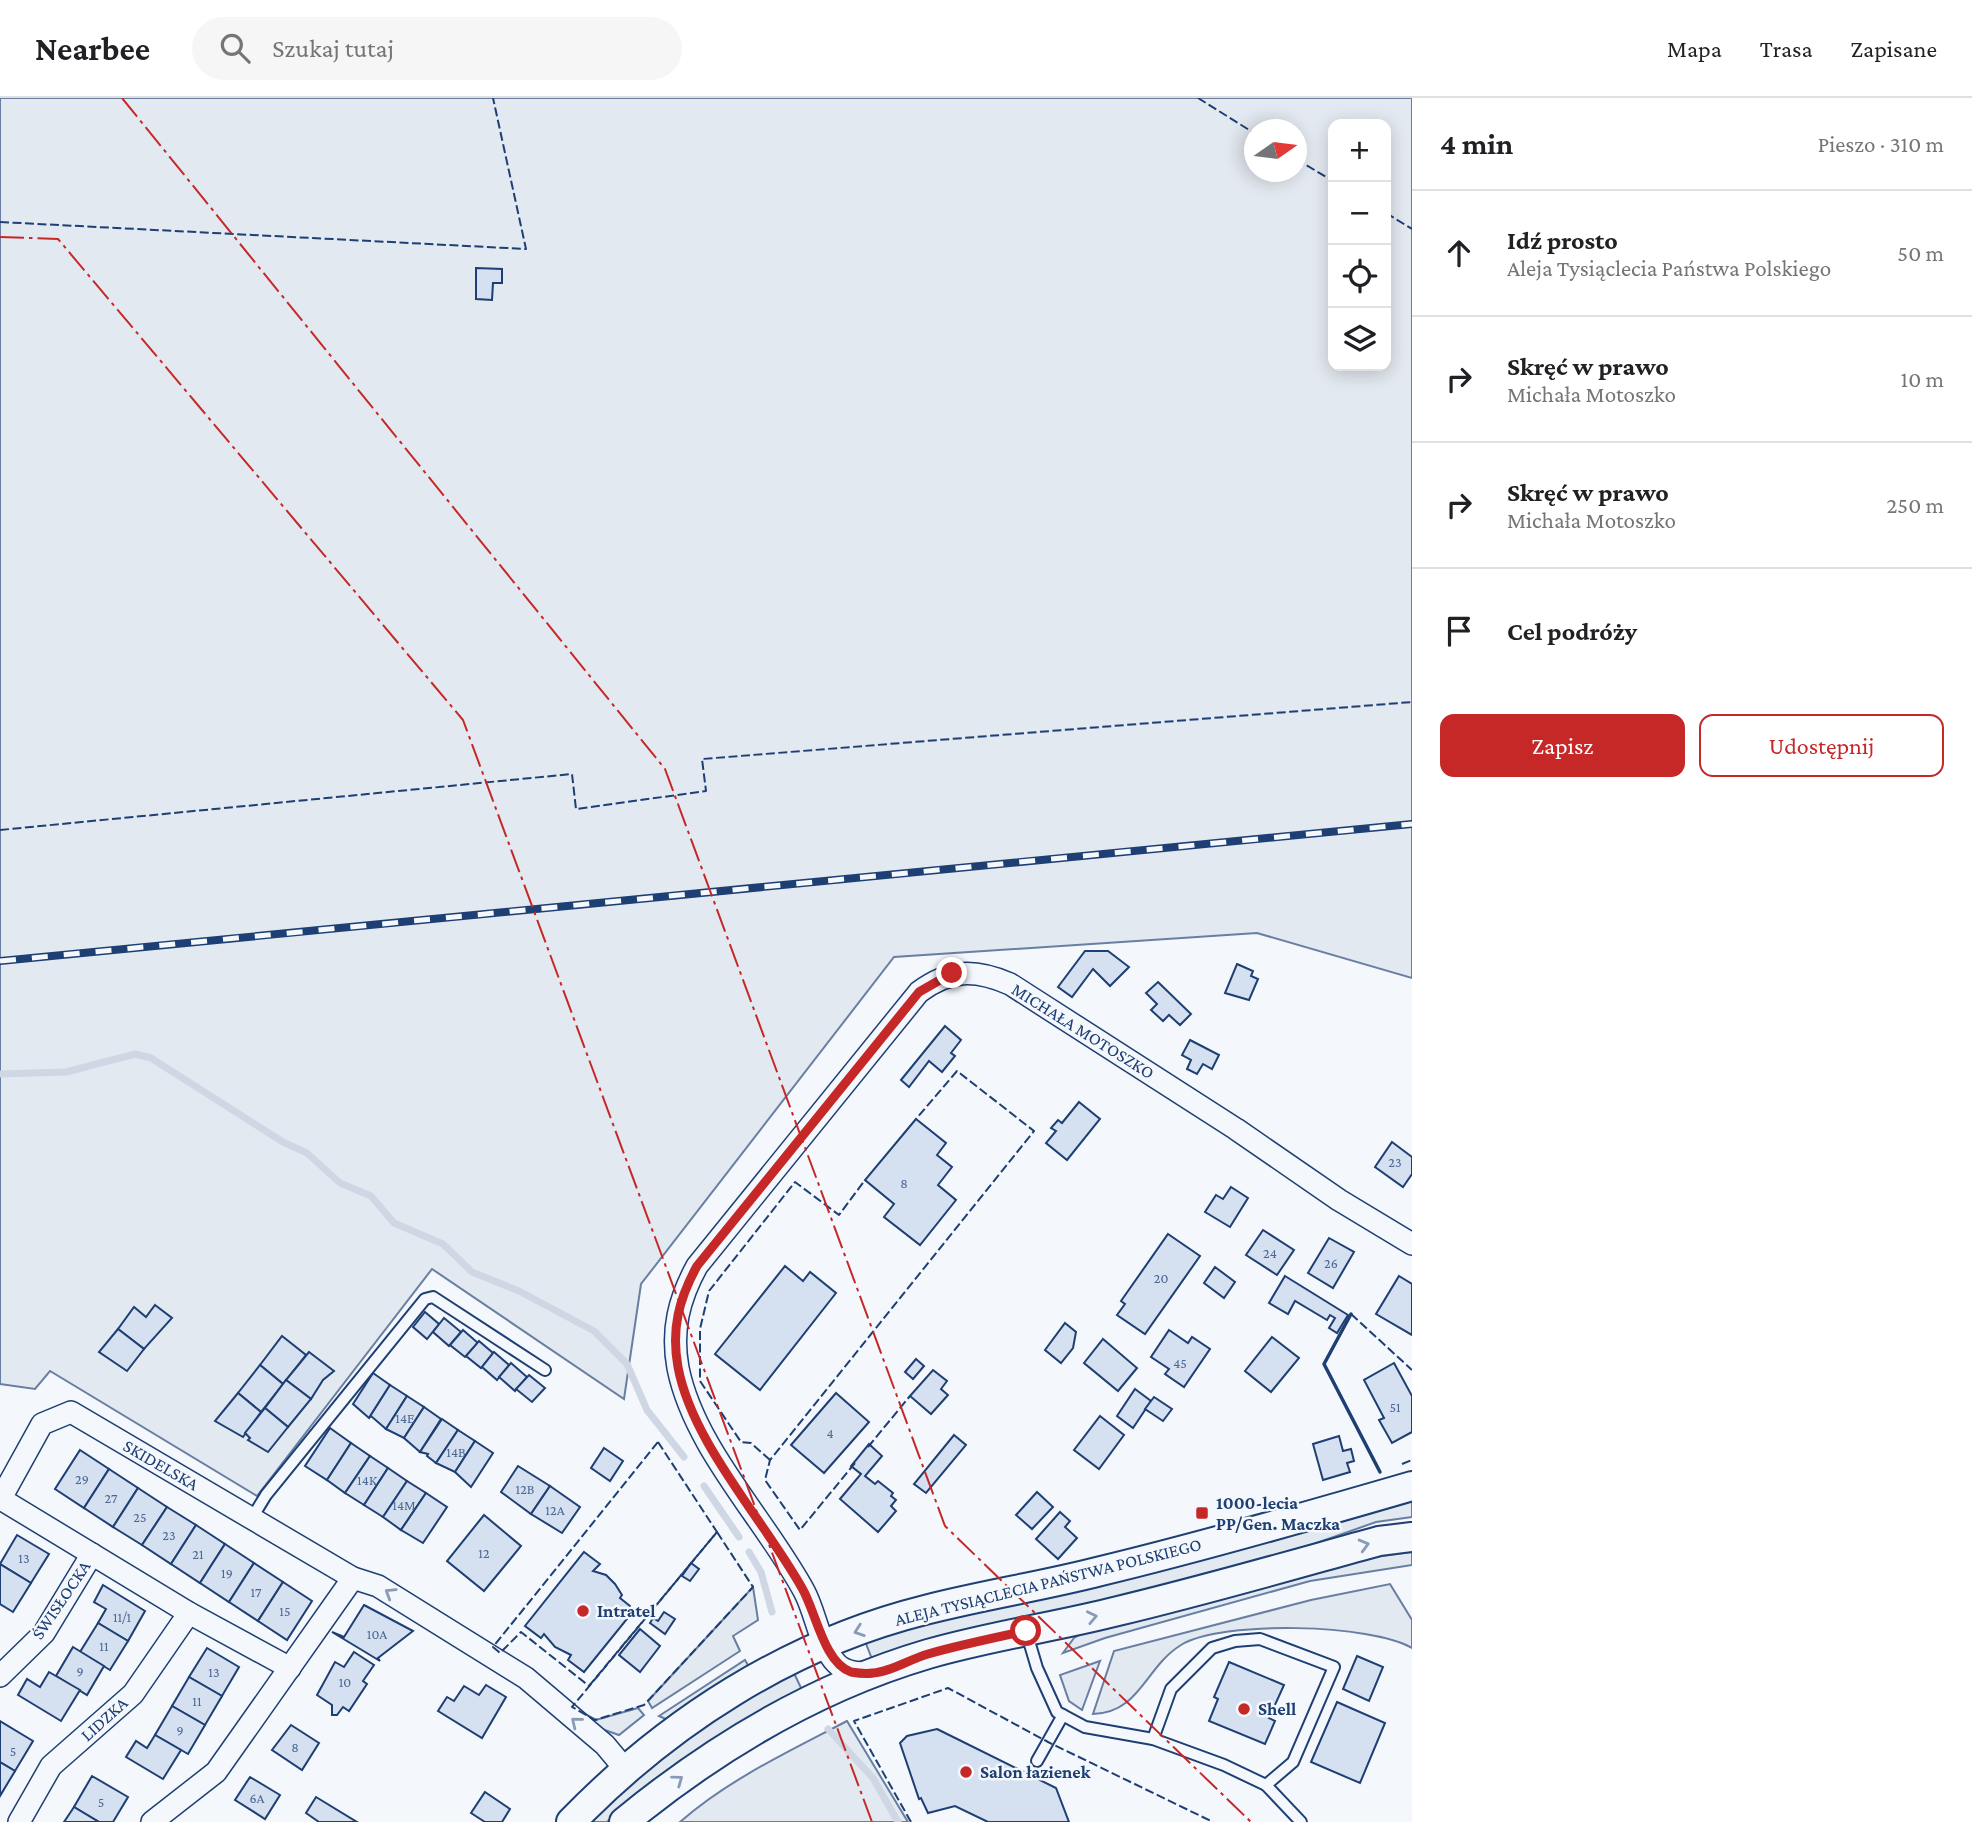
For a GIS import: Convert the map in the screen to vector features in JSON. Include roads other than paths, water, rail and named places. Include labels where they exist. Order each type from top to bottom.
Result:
[{"type":"main road","name":"ALEJA TYSIĄCLECIA PAŃSTWA POLSKIEGO","points":[[571,1822],[625,1769],[750,1681],[825,1643],[923,1610],[1099,1572],[1412,1486]]},
{"type":"main road","points":[[624,1822],[673,1782],[726,1746],[837,1688],[927,1654],[1117,1612],[1379,1541],[1412,1537]]},
{"type":"street","name":"MICHAŁA MOTOSZKO","points":[[873,1674],[852,1672],[838,1665],[825,1643],[802,1588],[696,1419],[678,1366],[677,1312],[682,1293],[697,1266],[919,992],[952,973],[973,972],[993,977],[1027,993],[1236,1129],[1339,1200],[1412,1244]]},
{"type":"street","name":"SKIDELSKA","points":[[1,1500],[42,1424],[71,1412],[353,1578],[379,1586],[526,1678],[605,1745],[625,1769]]},
{"type":"street","points":[[1,1500],[189,1613],[290,1668]]},
{"type":"street","name":"ŚWISŁOCKA","points":[[0,1676],[44,1633],[92,1554]]},
{"type":"street","points":[[152,1822],[216,1772],[353,1578]]},
{"type":"street","name":"LIDZKA","points":[[19,1822],[51,1766],[133,1694],[189,1613]]},
{"type":"lane","points":[[252,1518],[265,1496],[425,1299],[433,1297],[545,1370]]},
{"type":"lane","points":[[1026,1631],[1037,1668],[1057,1712],[1086,1727],[1153,1739],[1266,1785],[1301,1822]]},
{"type":"lane","points":[[1153,1739],[1171,1689],[1212,1648],[1236,1641],[1260,1639],[1334,1667],[1293,1762],[1266,1785]]},
{"type":"lane","points":[[1037,1761],[1063,1715]]},
{"type":"waterway","points":[[0,1074],[66,1072],[135,1054],[151,1058],[283,1142],[307,1153],[340,1183],[371,1196],[394,1223],[443,1244],[472,1272],[519,1291],[594,1331],[627,1364],[647,1410],[684,1457]]},
{"type":"waterway","points":[[704,1486],[739,1537]]},
{"type":"waterway","points":[[749,1552],[761,1572],[772,1612]]},
{"type":"waterway","points":[[828,1729],[873,1778],[898,1822]]},
{"type":"railway","points":[[0,961],[1412,824]]},
{"type":"place","name":"1000-lecia PP/Gen. Maczka","points":[[1202,1513]]},
{"type":"place","name":"Intratel","points":[[583,1611]]},
{"type":"place","name":"Shell","points":[[1244,1709]]},
{"type":"place","name":"Salon łazienek","points":[[966,1772]]}]
